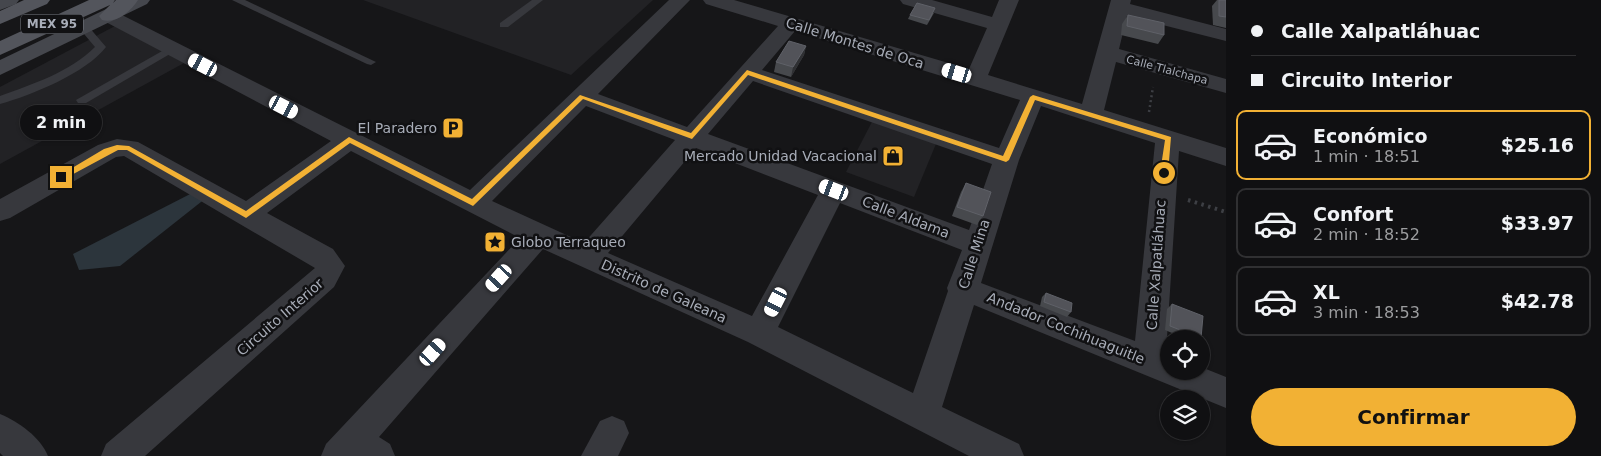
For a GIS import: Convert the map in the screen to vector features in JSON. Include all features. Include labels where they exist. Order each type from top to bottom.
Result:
[{"type":"main road","points":[[0,4],[9,0]]},
{"type":"main road","name":"MEX 95","points":[[0,18],[39,0]]},
{"type":"main road","points":[[0,68],[84,28],[114,5],[140,0]]},
{"type":"main road","name":"MEX 95","points":[[0,49],[114,5]]},
{"type":"street","points":[[473,203],[680,0]]},
{"type":"street","name":"Calle Montes de Oca","points":[[713,0],[976,78],[1226,157]]},
{"type":"street","points":[[910,0],[999,25]]},
{"type":"street","points":[[976,78],[1009,0]]},
{"type":"street","points":[[1091,115],[1121,4],[1226,35]]},
{"type":"street","name":"Distrito de Galeana","points":[[114,5],[171,49],[473,203],[539,235],[759,334],[1006,456]]},
{"type":"street","points":[[588,256],[790,23]]},
{"type":"street","name":"Calle Tlalchapa","points":[[1108,53],[1226,86]]},
{"type":"street","points":[[747,72],[1006,160]]},
{"type":"street","name":"Calle Aldama","points":[[582,96],[976,244]]},
{"type":"street","name":"Calle Mina","points":[[922,414],[976,244],[1006,160],[1033,97]]},
{"type":"street","name":"Calle Xalpatláhuac","points":[[1164,330],[1162,191],[1168,139]]},
{"type":"street","points":[[246,215],[349,140]]},
{"type":"street","name":"Circuito Interior","points":[[0,211],[117,147],[129,148],[323,257],[331,266],[324,279],[120,456]]},
{"type":"street","points":[[759,334],[834,190]]},
{"type":"street","points":[[356,451],[539,235]]},
{"type":"street","name":"Andador Cochihuaguitle","points":[[962,288],[1160,365]]},
{"type":"street","name":"Andador Cochihuaguitle","points":[[1195,380],[1226,393]]},
{"type":"street","points":[[0,430],[30,456]]},
{"type":"lane","points":[[237,0],[371,62]]},
{"type":"lane","points":[[504,25],[538,0]]},
{"type":"lane","points":[[0,100],[32,88],[93,56],[101,47],[84,28]]},
{"type":"lane","points":[[82,100],[171,49]]},
{"type":"path","points":[[1162,191],[1226,212]]},
{"type":"shaded area","points":[[363,0],[653,0],[571,75]]},
{"type":"shaded area","points":[[115,26],[184,63],[0,164],[0,87]]},
{"type":"shaded area","name":"Mercado Unidad Vacacional","points":[[874,118],[938,139],[914,197],[846,172]]},
{"type":"shaded area","points":[[198,190],[206,198],[120,266],[79,270],[73,254]]},
{"type":"building","points":[[1219,0],[1226,0],[1226,17],[1219,16]]},
{"type":"building","points":[[917,3],[935,8],[929,20],[910,15]]},
{"type":"building","points":[[1128,15],[1164,23],[1164,35],[1127,26]]},
{"type":"building","points":[[789,41],[806,46],[793,67],[776,62]]},
{"type":"building","points":[[966,183],[991,192],[983,216],[957,207]]},
{"type":"building","points":[[1046,293],[1072,303],[1071,312],[1044,302]]},
{"type":"building","points":[[1172,304],[1203,316],[1202,330],[1180,330],[1170,326]]},
{"type":"place","name":"El Paradero","points":[[453,128]]},
{"type":"place","name":"Mercado Unidad Vacacional","points":[[893,156]]},
{"type":"place","name":"Globo Terraqueo","points":[[495,242]]},
{"type":"route","points":[[61,177],[106,151],[117,147],[129,148],[246,215],[349,140],[473,203],[582,96],[692,136],[747,72],[1006,160],[1033,97],[1168,139],[1164,173]]}]
